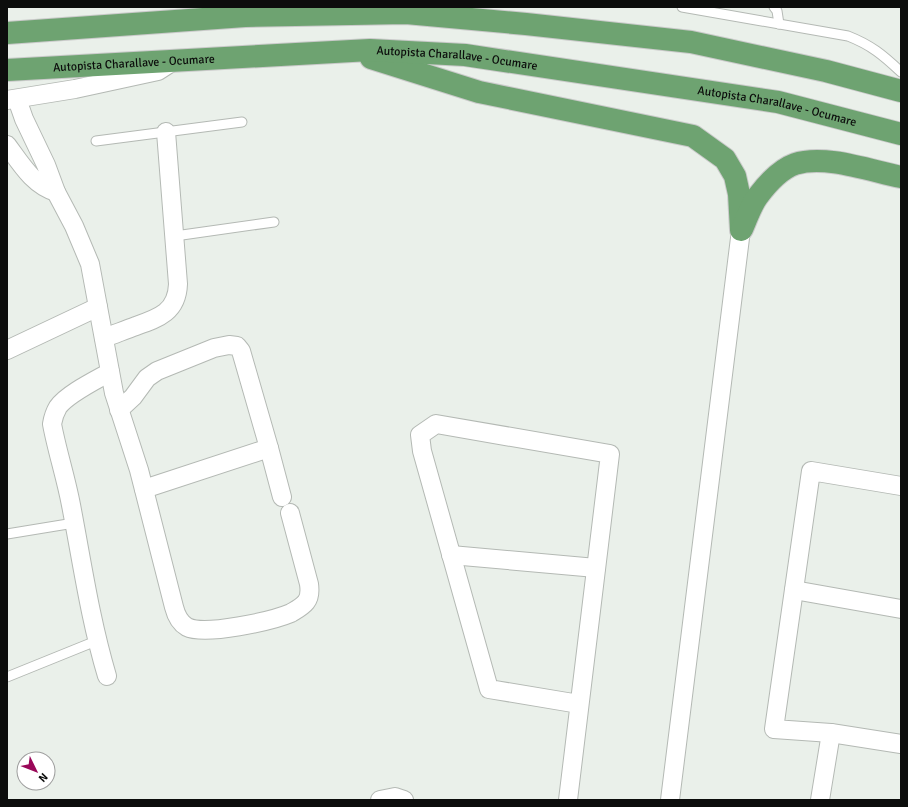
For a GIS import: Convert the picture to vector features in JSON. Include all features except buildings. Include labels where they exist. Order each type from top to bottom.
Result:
[{"type":"highway","points":[[7,33],[245,16],[406,14],[421,11],[692,42],[826,71],[901,92]]},
{"type":"highway","name":"Autopista Charallave - Ocumare","points":[[7,70],[370,50],[465,55],[778,102],[901,134]]},
{"type":"highway","points":[[349,51],[479,92],[693,136],[725,159],[735,176],[739,194],[741,230]]},
{"type":"highway","points":[[741,230],[758,197],[773,178],[795,164],[818,160],[901,177]]},
{"type":"street","points":[[175,60],[158,72],[12,100],[24,119],[46,165],[56,192],[74,226],[90,264],[114,393],[144,489],[176,615],[184,625],[195,630],[221,629],[265,620],[294,611],[306,602],[310,591],[309,584],[290,513]]},
{"type":"street","points":[[104,338],[154,320],[166,313],[176,298],[178,284],[166,132]]},
{"type":"street","points":[[7,145],[34,179],[42,186],[56,192]]},
{"type":"street","points":[[670,800],[741,230]]},
{"type":"street","points":[[7,350],[98,307]]},
{"type":"street","points":[[119,410],[133,397],[147,378],[157,371],[214,348],[229,345],[236,346],[241,351],[282,497]]},
{"type":"street","points":[[107,676],[96,641],[70,503],[52,424],[54,415],[62,403],[83,388],[110,372]]},
{"type":"street","points":[[568,800],[580,704],[610,454],[436,424],[420,434],[422,446],[489,689],[580,704]]},
{"type":"street","points":[[144,489],[269,448]]},
{"type":"street","points":[[901,486],[811,471],[774,730],[831,733],[901,744]]},
{"type":"street","points":[[451,555],[596,568]]},
{"type":"street","points":[[794,590],[901,609]]},
{"type":"street","points":[[820,800],[831,733]]},
{"type":"street","points":[[380,800],[395,797],[404,800]]},
{"type":"lane","points":[[682,7],[848,36],[865,43],[901,72]]},
{"type":"lane","points":[[774,7],[777,11],[779,24]]},
{"type":"lane","points":[[96,141],[242,122]]},
{"type":"lane","points":[[175,236],[274,222]]},
{"type":"lane","points":[[7,534],[74,523]]},
{"type":"lane","points":[[7,677],[96,641]]}]
